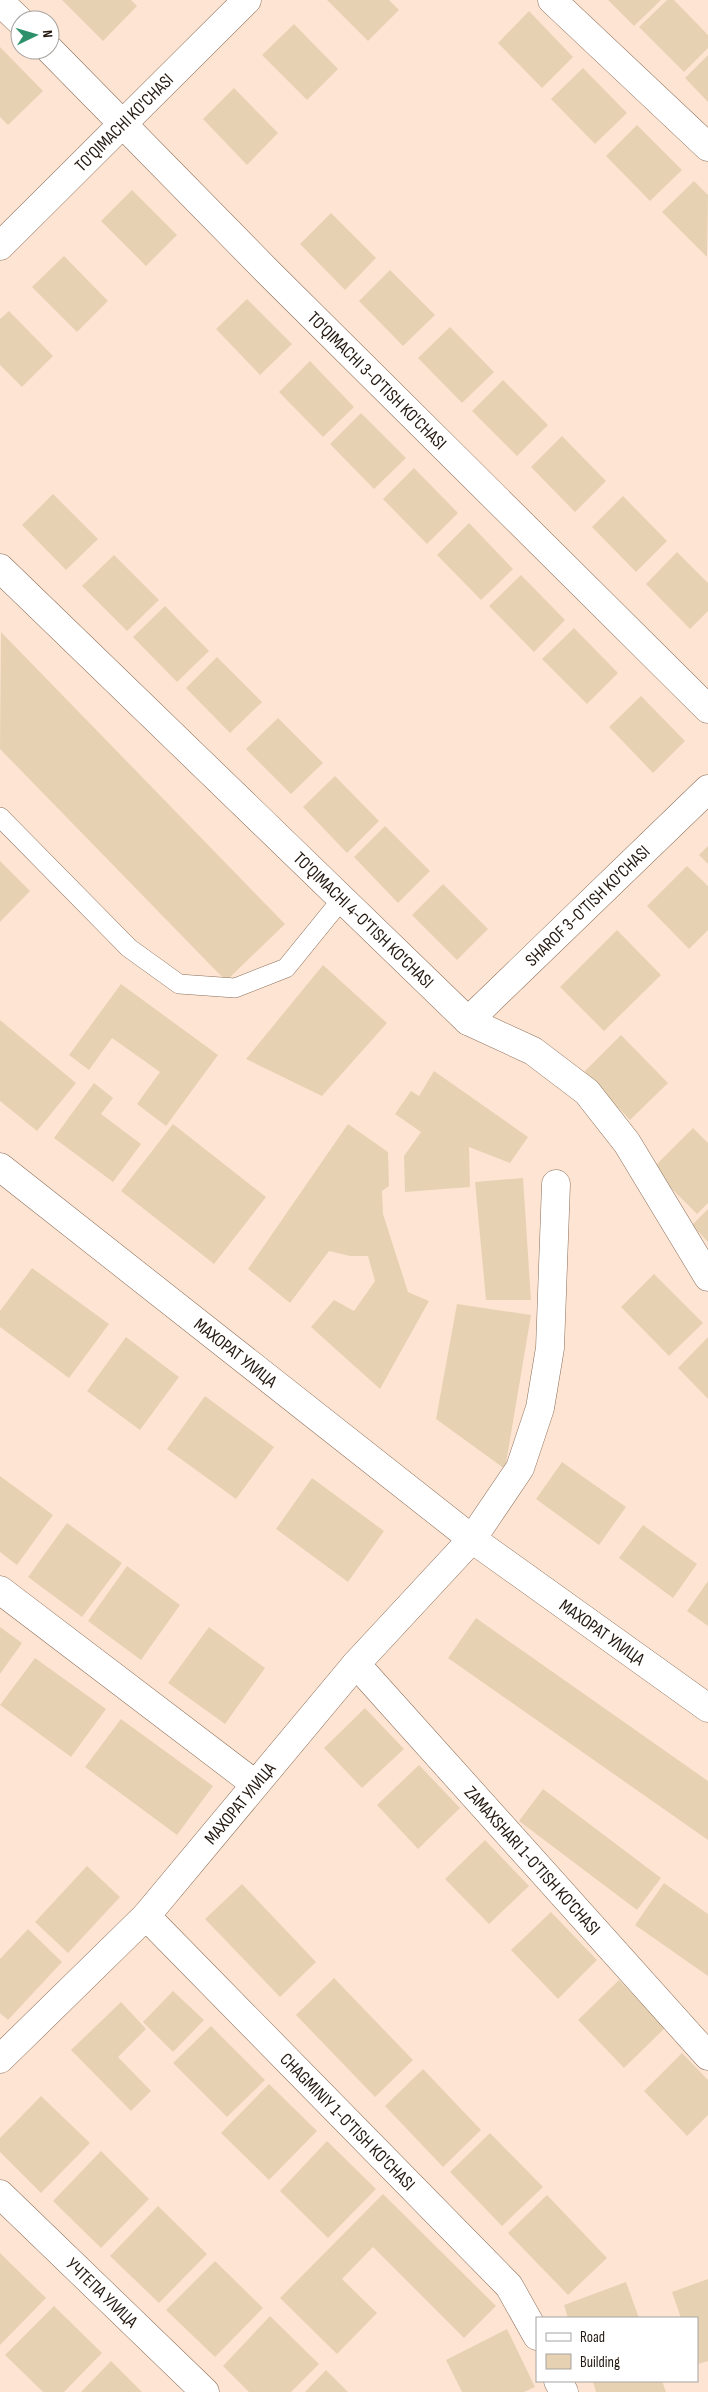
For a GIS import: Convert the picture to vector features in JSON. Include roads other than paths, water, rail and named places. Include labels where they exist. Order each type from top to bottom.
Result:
[{"type":"street","name":"TO'QIMACHI KO'CHASI","points":[[0,246],[247,0]]},
{"type":"street","points":[[552,0],[708,147]]},
{"type":"street","points":[[0,2],[10,12]]},
{"type":"street","name":"TO'QIMACHI 3-O'TISH KO'CHASI","points":[[60,60],[289,293],[708,709]]},
{"type":"street","name":"TO'QIMACHI 4-O'TISH KO'CHASI","points":[[0,568],[468,1022],[533,1052],[587,1092],[627,1143],[708,1277]]},
{"type":"street","name":"SHAROF 3-O'TISH KO'CHASI","points":[[468,1022],[708,789]]},
{"type":"street","name":"МАХОРАТ УЛИЦА","points":[[0,1167],[472,1539],[708,1708]]},
{"type":"street","name":"МАХОРАТ УЛИЦА","points":[[0,2059],[146,1916],[356,1664],[472,1539],[520,1468],[540,1408],[550,1348],[556,1184]]},
{"type":"street","points":[[0,1590],[255,1784]]},
{"type":"street","name":"ZAMAXSHARI 1-O'TISH KO'CHASI","points":[[356,1664],[708,2056]]},
{"type":"street","name":"CHAGMINIY 1-O'TISH KO'CHASI","points":[[146,1916],[509,2286],[536,2334]]},
{"type":"street","name":"УЧТЕПА УЛИЦА","points":[[0,2194],[205,2392]]},
{"type":"lane","points":[[0,817],[129,948],[179,984],[235,988],[286,968],[342,899]]}]
